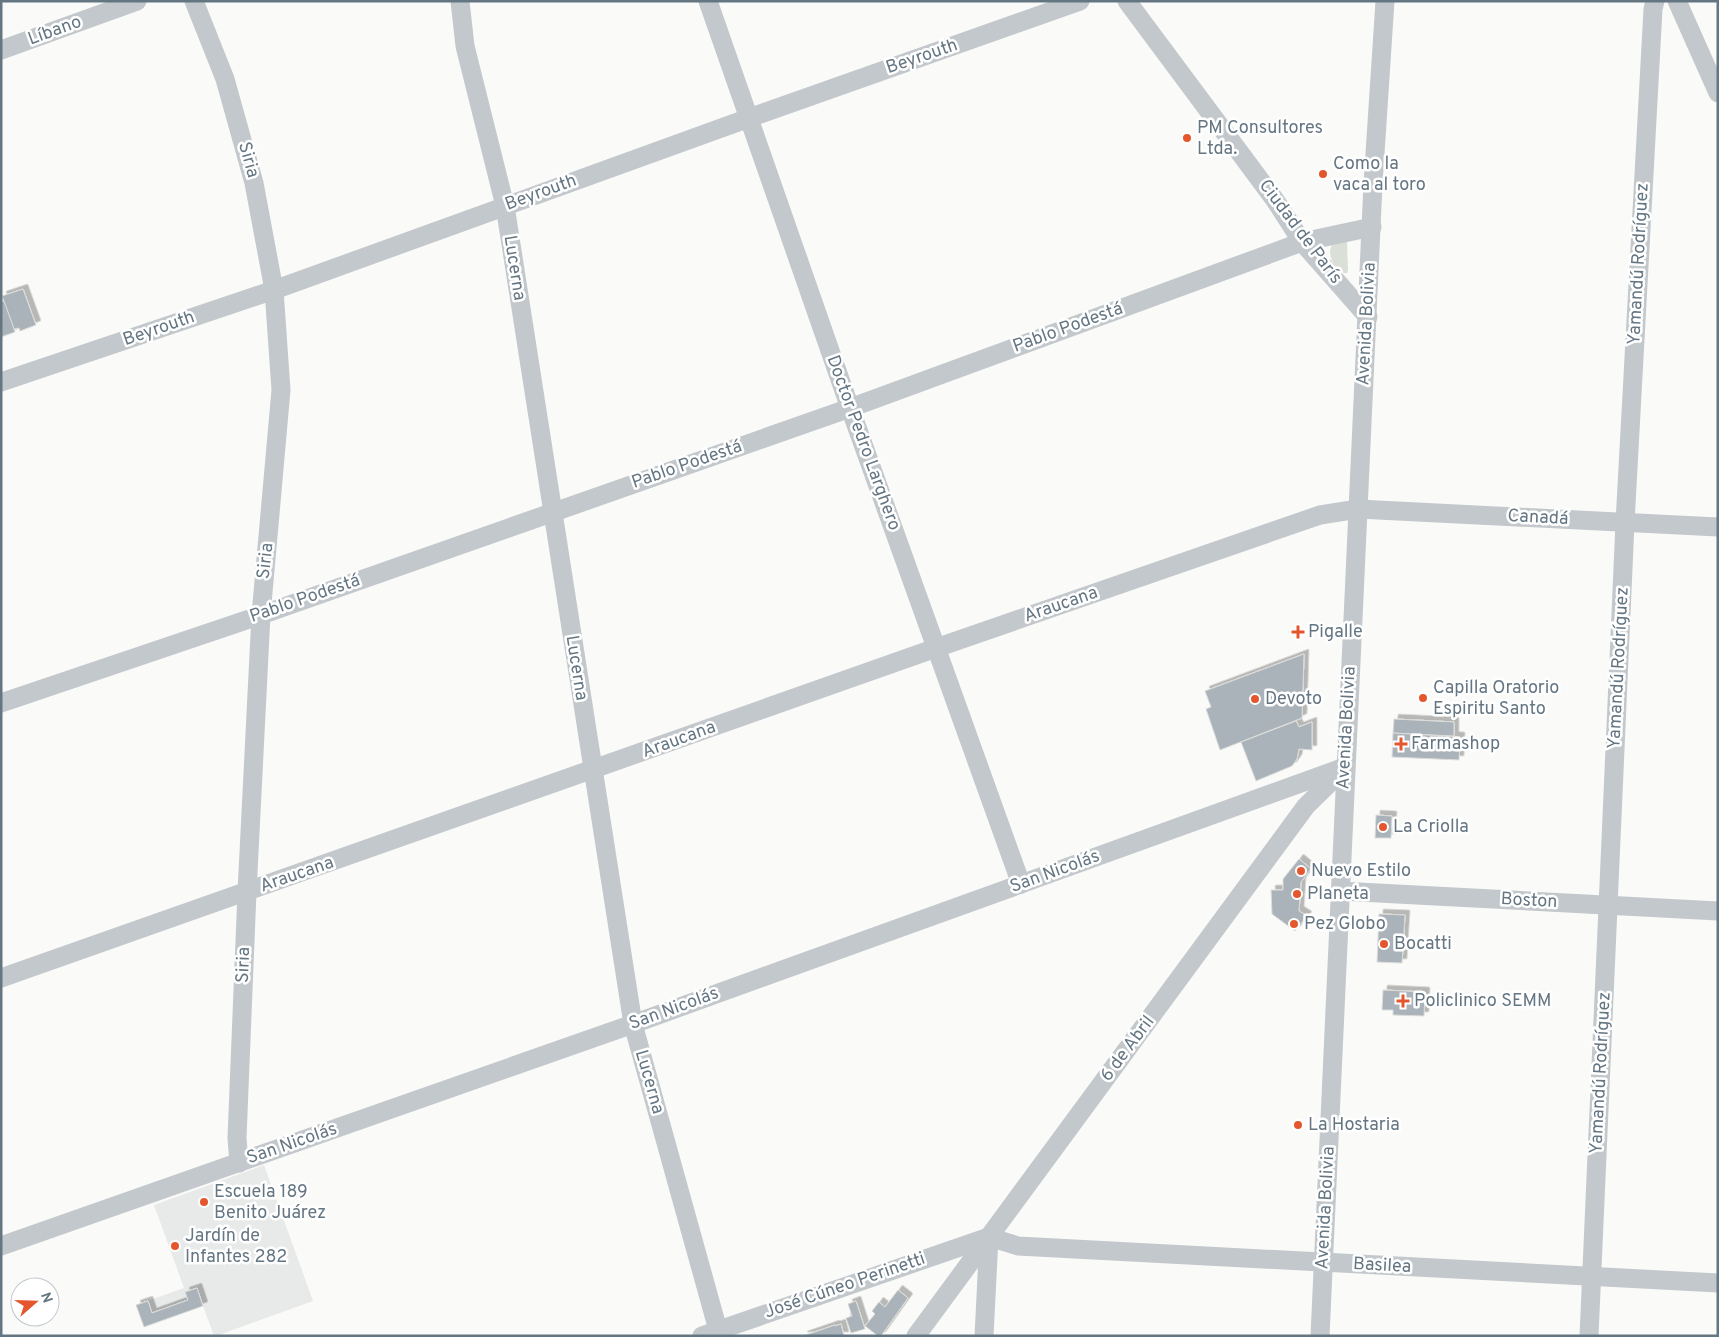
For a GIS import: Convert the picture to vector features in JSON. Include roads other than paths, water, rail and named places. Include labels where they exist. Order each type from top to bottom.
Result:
[{"type":"street","name":"Líbano","points":[[1,50],[137,1]]},
{"type":"street","name":"Siria","points":[[194,1],[225,79],[252,174],[274,290],[281,390],[261,615],[247,892],[238,1129],[239,1163]]},
{"type":"street","name":"Lucerna","points":[[460,1],[465,46],[505,206],[633,1024],[710,1333]]},
{"type":"street","name":"Doctor Pedro Larghero","points":[[708,1],[850,408],[1021,884]]},
{"type":"street","name":"Beyrouth","points":[[1,382],[274,290],[749,118],[1080,1]]},
{"type":"street","name":"Ciudad de París","points":[[1127,1],[1275,200],[1302,242],[1368,317]]},
{"type":"street","name":"Avenida Bolivia","points":[[1320,1336],[1358,509],[1385,1]]},
{"type":"street","name":"Yamandú Rodríguez","points":[[1589,1336],[1625,523],[1653,9],[1655,1]]},
{"type":"street","points":[[1677,1],[1718,93]]},
{"type":"street","name":"Pablo Podestá","points":[[1,703],[261,615],[850,408],[1302,242],[1372,227]]},
{"type":"street","name":"Canadá","points":[[1358,509],[1718,527]]},
{"type":"street","name":"Araucana","points":[[1,978],[936,648],[1320,515],[1358,509]]},
{"type":"street","name":"San Nicolás","points":[[1,1246],[633,1024],[1346,767]]},
{"type":"street","name":"6 de Abril","points":[[916,1336],[1306,806],[1346,767]]},
{"type":"street","name":"Boston","points":[[1340,891],[1718,911]]},
{"type":"street","points":[[984,1336],[988,1237]]},
{"type":"street","name":"Basilea","points":[[988,1237],[1018,1246],[1718,1283]]},
{"type":"street","name":"José Cúneo Perinetti","points":[[710,1333],[988,1237]]},
{"type":"place","name":"PM Consultores Ltda.","points":[[1187,138]]},
{"type":"place","name":"Como la vaca al toro","points":[[1323,174]]},
{"type":"place","name":"Pigalle","points":[[1298,632]]},
{"type":"place","name":"Capilla Oratorio Espiritu Santo","points":[[1423,698]]},
{"type":"place","name":"Devoto","points":[[1255,699]]},
{"type":"place","name":"Farmashop","points":[[1401,744]]},
{"type":"place","name":"La Criolla","points":[[1383,827]]},
{"type":"place","name":"Nuevo Estilo","points":[[1301,871]]},
{"type":"place","name":"Planeta","points":[[1297,894]]},
{"type":"place","name":"Pez Globo","points":[[1294,924]]},
{"type":"place","name":"Bocatti","points":[[1384,944]]},
{"type":"place","name":"Policlinico SEMM","points":[[1403,1001]]},
{"type":"place","name":"La Hostaria","points":[[1298,1125]]},
{"type":"place","name":"Escuela 189 Benito Juárez","points":[[204,1202]]},
{"type":"place","name":"Jardín de Infantes 282","points":[[175,1246]]}]
